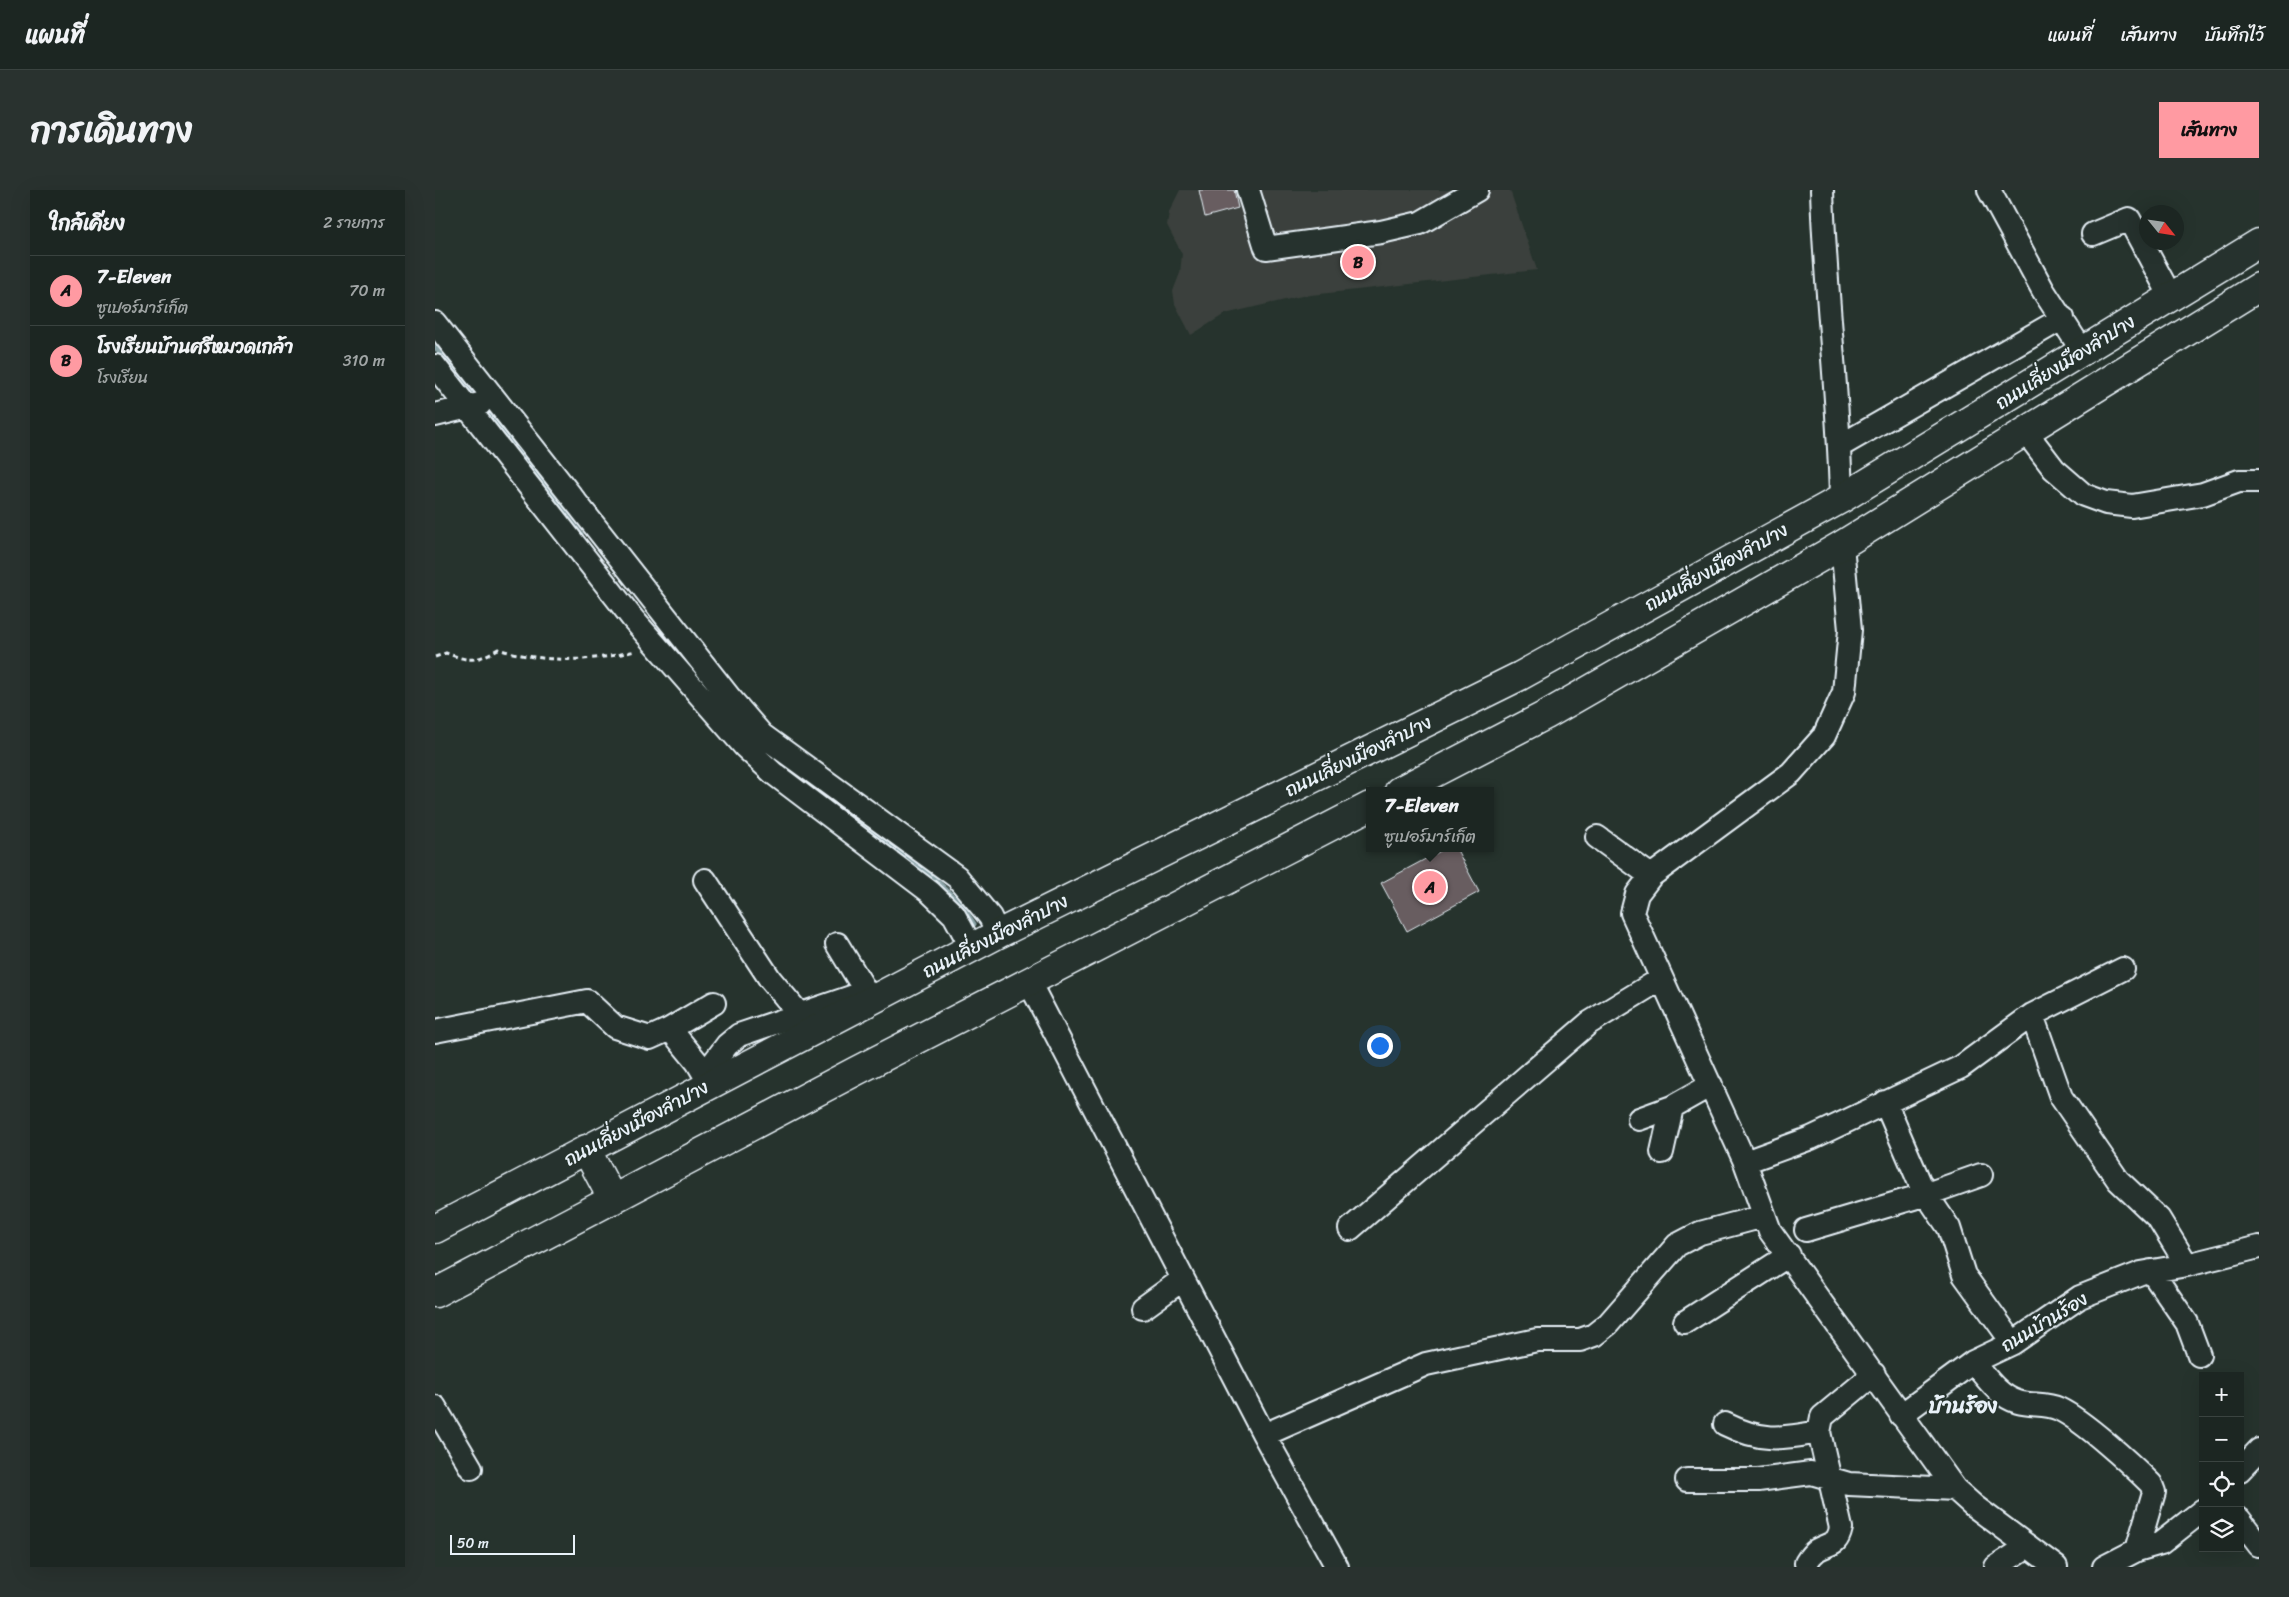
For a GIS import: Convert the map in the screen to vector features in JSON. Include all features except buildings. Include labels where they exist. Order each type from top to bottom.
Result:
[{"type":"highway","name":"ถนนเลี่ยงเมืองลำปาง","points":[[435,1229],[586,1149],[803,1023],[868,996],[972,948],[1520,676],[1841,499],[2259,243]]},
{"type":"highway","name":"ถนนเลี่ยงเมืองลำปาง","points":[[1407,787],[1546,715],[1842,545],[2259,287]]},
{"type":"highway","points":[[2120,328],[2139,360]]},
{"type":"highway","points":[[435,1293],[1366,808]]},
{"type":"highway","points":[[586,1149],[613,1200]]},
{"type":"street","points":[[1249,190],[1266,248],[1381,232],[1420,223],[1477,190]]},
{"type":"street","points":[[1821,190],[1840,446],[1841,499]]},
{"type":"street","points":[[1989,190],[2043,290],[2063,318],[2083,352]]},
{"type":"street","points":[[2093,234],[2129,219],[2171,297]]},
{"type":"street","points":[[1840,446],[2063,318]]},
{"type":"street","points":[[435,324],[443,349],[495,399],[655,602],[753,741],[773,773],[930,892],[954,915],[972,948]]},
{"type":"street","points":[[435,366],[633,619],[653,641],[753,741],[848,798],[957,877],[991,917],[999,934]]},
{"type":"street","points":[[435,415],[495,399]]},
{"type":"street","points":[[2025,431],[2054,469],[2084,495],[2107,503],[2132,506],[2203,494],[2239,481],[2259,481]]},
{"type":"street","points":[[1842,545],[1851,630],[1844,692],[1824,736],[1791,772],[1651,876],[1637,894],[1633,913],[1661,979],[1745,1162],[1770,1231],[1955,1489],[1974,1506],[2056,1567]]},
{"type":"street","points":[[633,619],[655,602]]},
{"type":"street","points":[[832,818],[848,798]]},
{"type":"street","points":[[1597,837],[1651,876]]},
{"type":"street","points":[[705,880],[770,979],[803,1023]]},
{"type":"street","points":[[837,944],[868,996]]},
{"type":"street","points":[[1745,1162],[1811,1138],[1961,1067],[2033,1016],[2123,969]]},
{"type":"street","points":[[1350,1229],[1589,1022],[1661,979]]},
{"type":"street","points":[[1029,982],[1177,1283],[1337,1567]]},
{"type":"street","points":[[435,1031],[587,1001],[615,1027],[650,1038],[670,1029],[713,1003]]},
{"type":"street","points":[[2033,1016],[2061,1096],[2118,1180],[2159,1219],[2187,1265]]},
{"type":"street","points":[[670,1029],[697,1062],[708,1079]]},
{"type":"street","points":[[1639,1119],[1672,1107],[1711,1086]]},
{"type":"street","points":[[1885,1102],[1927,1194],[1949,1228],[1964,1275],[2013,1343]]},
{"type":"street","points":[[1662,1152],[1672,1107]]},
{"type":"street","points":[[1805,1230],[1927,1194],[1981,1175]]},
{"type":"street","points":[[1264,1435],[1426,1364],[1537,1340],[1580,1340],[1594,1335],[1608,1324],[1677,1245],[1700,1233],[1764,1216]]},
{"type":"street","name":"ถนนบ้านร้อง","points":[[1901,1414],[1973,1362],[2013,1343],[2080,1297],[2141,1273],[2187,1265],[2259,1247]]},
{"type":"street","points":[[1685,1322],[1789,1255]]},
{"type":"street","points":[[2151,1271],[2187,1323],[2199,1355]]},
{"type":"street","points":[[1143,1308],[1177,1283]]},
{"type":"street","points":[[1973,1362],[1998,1390],[2017,1402],[2046,1405],[2060,1410],[2088,1430],[2151,1484],[2154,1492],[2137,1550]]},
{"type":"street","points":[[1807,1567],[1806,1563],[1816,1551],[1833,1544],[1839,1537],[1841,1528],[1819,1432],[1822,1417],[1874,1374]]},
{"type":"street","points":[[435,1407],[471,1468]]},
{"type":"street","points":[[1725,1424],[1743,1434],[1781,1439],[1819,1432]]},
{"type":"street","points":[[2244,1466],[2259,1450]]},
{"type":"street","points":[[1687,1480],[1758,1480],[1811,1472],[1849,1484],[1955,1489]]},
{"type":"street","points":[[2104,1567],[2137,1550],[2161,1542],[2199,1513]]},
{"type":"street","points":[[2244,1525],[2259,1545]]},
{"type":"street","points":[[1996,1567],[2029,1546]]},
{"type":"path","points":[[435,657],[445,653],[467,661],[481,658],[499,648],[510,652],[574,660],[608,658],[636,651],[653,641]]},
{"type":"shaded area","points":[[1180,190],[1510,190],[1537,270],[1302,296],[1225,314],[1191,335],[1175,304],[1173,291],[1180,273],[1182,254],[1167,225],[1169,212]]},
{"type":"waterway","points":[[435,347],[477,399]]},
{"type":"waterway","points":[[484,408],[581,534]]},
{"type":"waterway","points":[[766,752],[818,793]]},
{"type":"waterway","points":[[853,819],[935,880],[963,908],[974,924]]},
{"type":"place","name":"โรงเรียนบ้านศรีหมวดเกล้า","points":[[1358,262]]},
{"type":"place","name":"7-Eleven","points":[[1430,887]]},
{"type":"district","name":"บ้านร้อง","points":[[1963,1406]]}]
